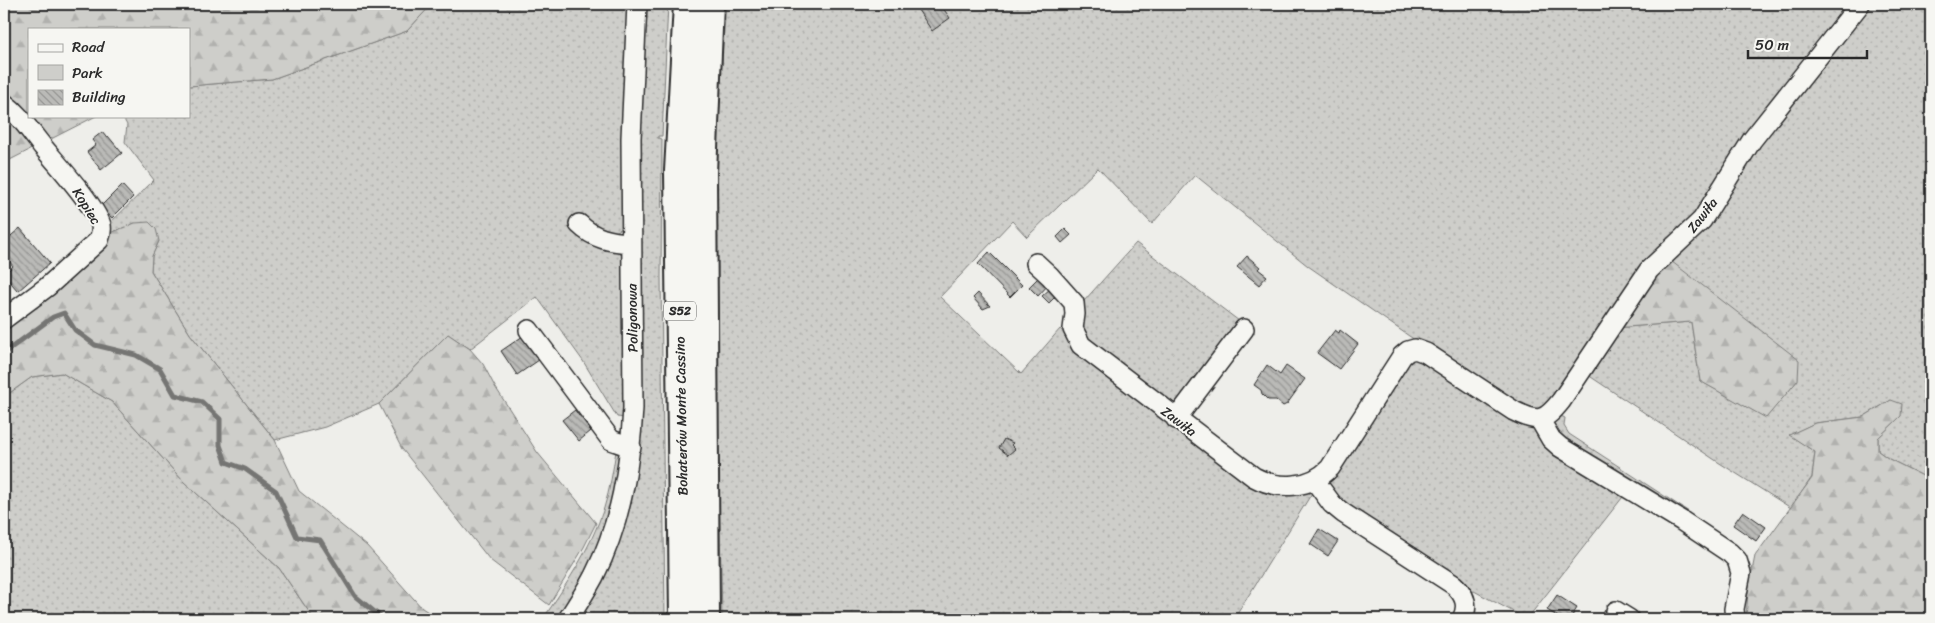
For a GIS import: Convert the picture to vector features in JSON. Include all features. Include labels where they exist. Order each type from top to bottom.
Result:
[{"type":"highway","name":"Bohaterów Monte Cassino","points":[[682,619],[678,171],[687,4]]},
{"type":"highway","name":"Bohaterów Monte Cassino","points":[[706,619],[703,174],[710,4]]},
{"type":"street","name":"Poligonowa","points":[[568,619],[594,576],[612,533],[623,493],[631,447],[633,408],[632,128],[638,4]]},
{"type":"street","name":"Zawiła","points":[[1540,420],[1546,417],[1561,401],[1649,270],[1702,220],[1752,140],[1860,4]]},
{"type":"street","name":"Kopiec","points":[[4,103],[19,116],[67,176],[98,220],[102,234],[99,240],[47,287],[4,318]]},
{"type":"street","points":[[579,224],[601,239],[611,242],[631,243]]},
{"type":"street","name":"Zawiła","points":[[1036,263],[1074,303],[1073,329],[1081,345],[1176,419],[1262,482],[1281,486],[1315,481]]},
{"type":"street","points":[[1176,419],[1244,329]]},
{"type":"street","points":[[529,330],[611,440],[631,447]]},
{"type":"street","points":[[1462,619],[1466,607],[1465,600],[1454,585],[1344,513],[1328,499],[1315,481],[1330,468],[1402,356],[1415,350],[1426,352],[1441,361],[1514,411],[1526,417],[1540,420],[1551,439],[1560,447],[1682,521],[1734,556],[1741,573],[1736,598],[1735,619]]},
{"type":"green space","points":[[4,4],[110,4],[113,7],[180,9],[199,4],[432,4],[407,31],[272,79],[190,86],[190,28],[28,28],[28,118],[92,118],[4,163]]},
{"type":"green space","points":[[432,4],[632,4],[624,227],[610,235],[611,247],[624,257],[626,418],[617,417],[583,361],[537,297],[470,349],[448,334],[379,404],[325,427],[275,440],[190,334],[151,271],[152,256],[159,241],[135,223],[108,234],[106,227],[154,180],[125,142],[127,125],[123,118],[190,118],[190,86],[272,79],[407,31]]},
{"type":"green space","points":[[644,4],[668,4],[662,136],[658,136],[658,138],[662,139],[661,277],[665,619],[575,619],[626,508]]},
{"type":"green space","points":[[726,4],[1855,4],[1710,201],[1542,412],[1517,408],[1409,336],[1308,266],[1195,175],[1152,224],[1098,168],[1027,237],[1012,221],[940,297],[1021,374],[1060,329],[1207,447],[1312,493],[1234,619],[722,619],[716,234],[721,81]]},
{"type":"green space","points":[[1864,4],[1931,4],[1931,480],[1889,459],[1878,451],[1878,438],[1901,416],[1891,400],[1863,417],[1815,423],[1790,435],[1815,452],[1812,477],[1791,508],[1718,462],[1585,373],[1614,328],[1691,322],[1700,381],[1766,417],[1798,380],[1667,258]]},
{"type":"green space","points":[[149,222],[156,229],[159,241],[152,256],[151,271],[190,334],[275,440],[299,491],[367,546],[422,608],[439,619],[314,619],[279,568],[184,482],[112,402],[62,373],[32,377],[4,397],[4,322],[108,234],[135,223]]},
{"type":"green space","points":[[1136,243],[1243,324],[1174,411],[1084,341],[1077,328],[1084,301]]},
{"type":"green space","points":[[1667,258],[1799,360],[1798,380],[1766,418],[1700,381],[1691,322],[1614,328]]},
{"type":"green space","points":[[448,334],[470,349],[483,364],[494,385],[537,452],[596,523],[584,547],[549,605],[490,560],[402,449],[379,404]]},
{"type":"green space","points":[[1417,357],[1534,425],[1626,493],[1527,619],[1474,591],[1468,594],[1346,511],[1327,487],[1328,481],[1404,364]]},
{"type":"green space","points":[[62,373],[112,402],[184,482],[279,568],[314,619],[4,619],[4,397],[32,377]]},
{"type":"green space","points":[[1891,400],[1902,404],[1901,416],[1878,438],[1878,451],[1889,459],[1931,480],[1931,619],[1746,619],[1748,591],[1755,556],[1812,478],[1815,452],[1789,435],[1815,423],[1863,417]]},
{"type":"green space","points":[[1557,414],[1565,418],[1564,426],[1569,434],[1689,512],[1686,517],[1563,445],[1552,421]]},
{"type":"green space","points":[[616,451],[623,459],[605,532],[588,569],[560,619],[543,619],[577,566],[599,523],[608,494]]},
{"type":"building","points":[[914,4],[940,4],[950,18],[932,31]]},
{"type":"building","points":[[102,132],[106,137],[108,136],[122,153],[101,170],[87,152],[96,145],[92,140]]},
{"type":"building","points":[[122,185],[133,197],[112,218],[100,207]]},
{"type":"building","points":[[20,228],[50,263],[18,291],[4,275],[13,266],[4,255],[4,242]]},
{"type":"building","points":[[1065,229],[1071,235],[1062,243],[1057,237]]},
{"type":"building","points":[[989,252],[1022,285],[1010,297],[978,264]]},
{"type":"building","points":[[1247,256],[1267,276],[1259,285],[1237,267]]},
{"type":"building","points":[[1040,276],[1049,284],[1038,296],[1029,287]]},
{"type":"building","points":[[1051,288],[1057,295],[1049,303],[1042,296]]},
{"type":"building","points":[[978,293],[990,306],[983,309],[973,298]]},
{"type":"building","points":[[1335,330],[1339,333],[1340,330],[1358,344],[1339,369],[1317,353]]},
{"type":"building","points":[[523,336],[538,352],[535,354],[539,360],[517,375],[501,351]]},
{"type":"building","points":[[1267,365],[1280,375],[1286,366],[1305,379],[1287,404],[1283,406],[1276,400],[1268,400],[1261,390],[1254,385]]},
{"type":"building","points":[[575,410],[579,416],[585,412],[591,421],[586,425],[591,431],[579,441],[562,420]]},
{"type":"building","points":[[1004,439],[1013,443],[1011,445],[1015,449],[1008,455],[999,448]]},
{"type":"building","points":[[1743,511],[1766,527],[1756,541],[1733,525]]},
{"type":"building","points":[[1319,529],[1338,541],[1328,556],[1310,544]]},
{"type":"building","points":[[1557,595],[1577,608],[1570,619],[1562,619],[1547,610]]},
{"type":"building","points":[[1605,610],[1620,619],[1599,619]]},
{"type":"waterway","points":[[4,353],[53,317],[64,313],[75,330],[95,345],[136,355],[160,369],[175,395],[202,402],[220,419],[220,445],[226,462],[245,469],[276,491],[297,537],[320,540],[355,596],[383,619]]}]
